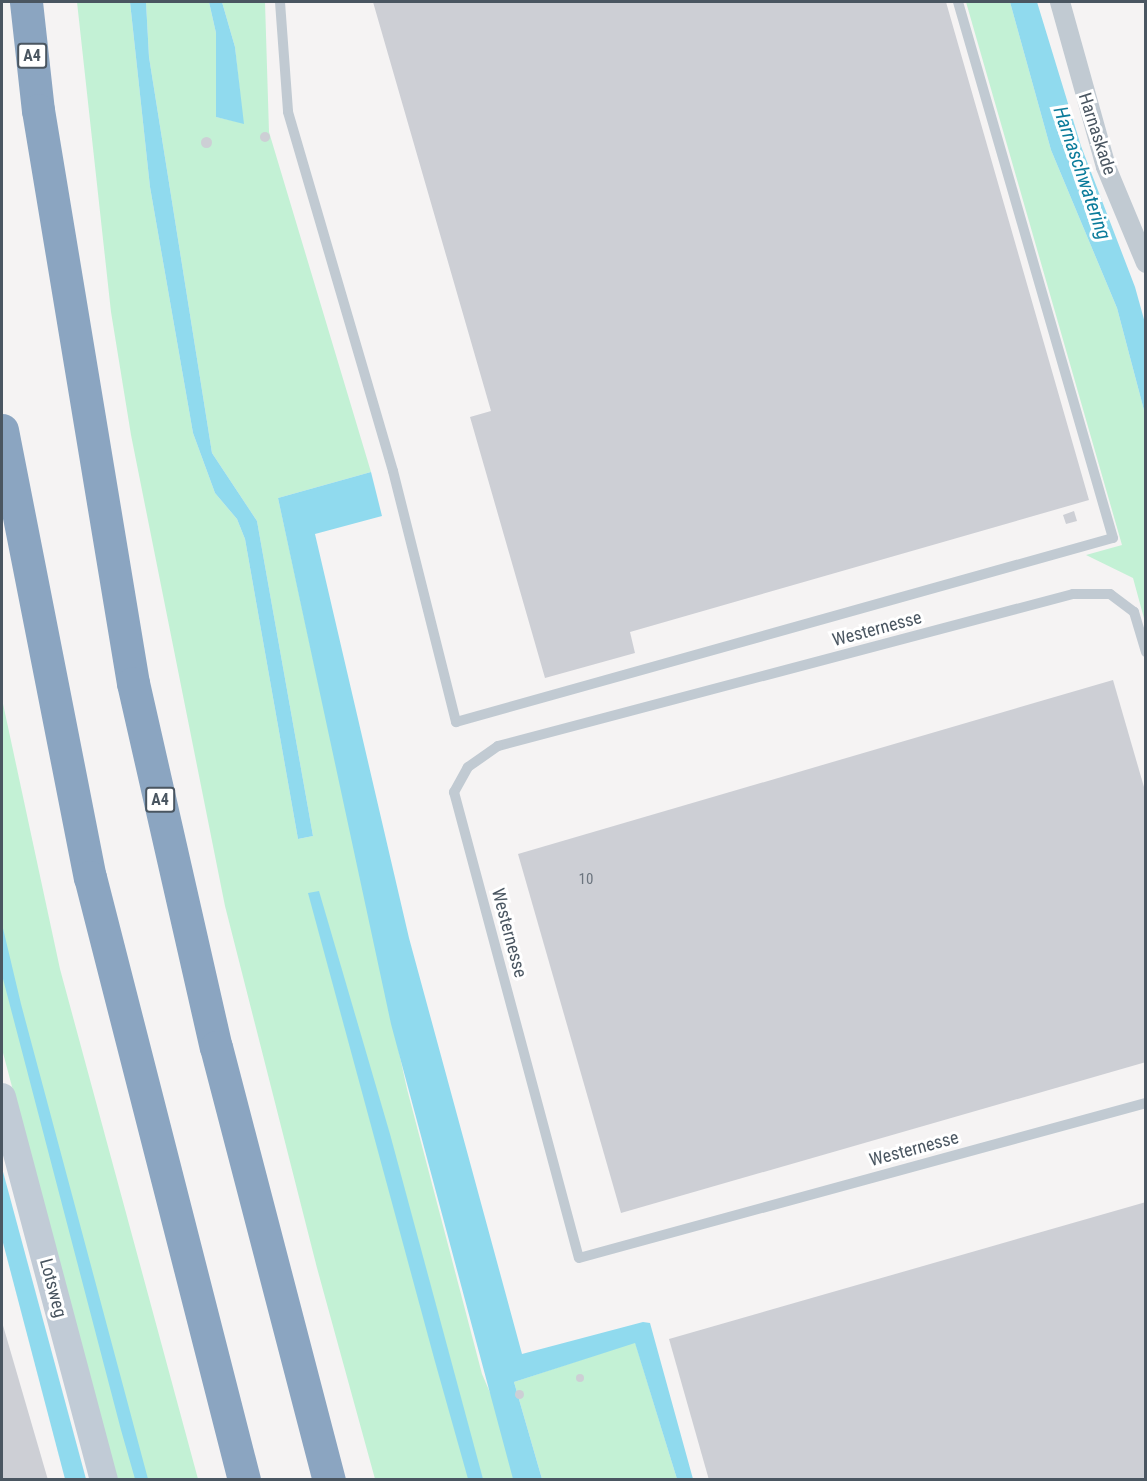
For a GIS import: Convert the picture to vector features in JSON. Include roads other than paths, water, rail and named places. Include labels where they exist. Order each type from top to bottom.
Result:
[{"type":"highway","name":"A4","points":[[26,2],[38,110],[133,683],[216,1047],[329,1479]]},
{"type":"highway","name":"A4","points":[[38,110],[41,2]]},
{"type":"highway","points":[[2,430],[90,877],[244,1479]]},
{"type":"street","name":"Harnaskade","points":[[1060,2],[1106,167],[1146,263]]},
{"type":"street","name":"Lotsweg","points":[[2,1097],[104,1479]]},
{"type":"lane","points":[[280,2],[288,112],[393,471],[456,722],[556,696],[1113,538],[958,2]]},
{"type":"lane","name":"Westernesse","points":[[1146,652],[1134,612],[1110,594],[1073,594],[498,746],[468,767],[454,792],[579,1258],[1146,1103]]},
{"type":"water","points":[[130,2],[146,2],[149,57],[212,453],[257,521],[313,836],[298,839],[245,539],[237,519],[215,493],[193,433],[150,187]]},
{"type":"water","points":[[209,2],[222,2],[235,47],[244,124],[216,117],[216,33]]},
{"type":"water","name":"Harnaschwatering","points":[[1010,2],[1037,2],[1081,146],[1135,287],[1145,323],[1145,414],[1117,308],[1051,150]]},
{"type":"water","points":[[371,472],[382,516],[315,534],[409,938],[522,1354],[643,1322],[650,1323],[693,1479],[677,1479],[635,1343],[514,1382],[542,1479],[513,1479],[391,1024],[278,498]]},
{"type":"water","points":[[319,891],[390,1134],[483,1479],[468,1479],[434,1358],[308,893]]},
{"type":"water","points":[[2,924],[21,1004],[148,1479],[135,1479],[121,1430],[2,975]]},
{"type":"water","points":[[2,1168],[86,1479],[65,1479],[2,1239]]}]
